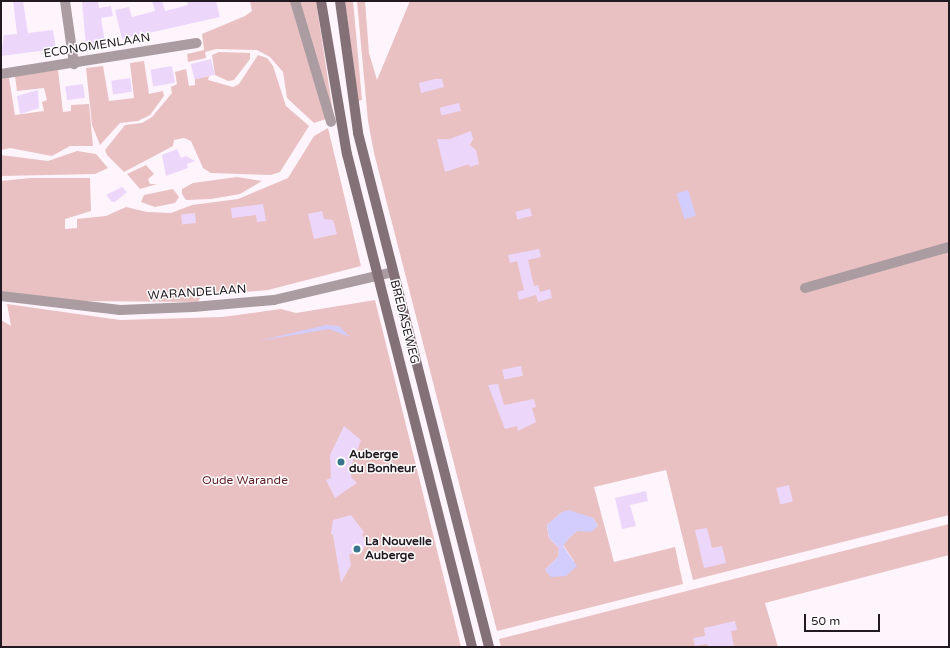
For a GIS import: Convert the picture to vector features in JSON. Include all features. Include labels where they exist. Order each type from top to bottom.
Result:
[{"type":"main road","name":"BREDASEWEG","points":[[322,1],[340,120],[472,647]]},
{"type":"main road","name":"BREDASEWEG","points":[[340,1],[358,134],[489,647]]},
{"type":"main road","points":[[454,577],[460,565],[471,574]]},
{"type":"street","points":[[65,1],[74,64]]},
{"type":"street","points":[[295,1],[331,122]]},
{"type":"street","name":"ECONOMENLAAN","points":[[1,74],[74,64],[197,43]]},
{"type":"street","points":[[805,288],[949,247]]},
{"type":"street","name":"WARANDELAAN","points":[[1,296],[120,310],[193,307],[274,300],[393,272]]},
{"type":"green space","points":[[250,1],[292,1],[326,119],[314,123],[287,98],[283,72],[270,57],[257,50],[216,49],[205,52],[206,58],[188,62],[187,54],[204,50],[202,34],[245,16],[252,11]]},
{"type":"green space","points":[[300,1],[316,1],[334,119],[319,73]]},
{"type":"green space","points":[[345,1],[353,1],[362,100],[358,101]]},
{"type":"green space","points":[[357,1],[365,1],[369,53],[377,80],[410,1],[949,1],[949,515],[693,580],[666,470],[594,487],[614,562],[675,547],[683,584],[497,631],[374,153],[368,121]],"holes":[[[562,512],[593,518],[598,526],[577,531],[563,545],[574,561],[545,570],[558,557],[559,548],[549,538],[547,525]]]},
{"type":"green space","points":[[219,52],[250,53],[250,59],[234,80],[228,81],[215,75],[212,55]]},
{"type":"green space","points":[[258,55],[267,58],[273,66],[286,106],[309,126],[280,172],[271,175],[211,173],[203,168],[191,141],[184,138],[174,140],[173,146],[124,172],[107,155],[105,150],[125,125],[142,123],[152,117],[172,93],[171,87],[177,84],[175,72],[186,69],[189,86],[195,85],[195,79],[209,76],[208,80],[233,87],[239,84]]},
{"type":"green space","points":[[144,61],[149,94],[163,91],[164,96],[150,115],[138,121],[120,123],[100,145],[92,125],[86,68],[103,66],[109,101],[134,98],[130,63]]},
{"type":"green space","points":[[58,70],[63,112],[71,111],[71,105],[89,104],[93,146],[70,146],[52,156],[10,148],[1,150],[1,79],[9,78],[15,115],[44,111],[42,102],[47,100],[44,88],[17,91],[15,76]]},
{"type":"green space","points":[[328,128],[361,266],[268,290],[201,296],[198,302],[72,301],[1,291],[1,181],[31,178],[90,178],[91,211],[65,219],[65,229],[77,228],[77,219],[106,216],[126,207],[147,212],[171,213],[192,205],[238,199],[288,178],[314,136]]},
{"type":"green space","points":[[77,151],[96,154],[108,168],[95,174],[1,176],[1,155],[48,161]]},
{"type":"green space","points":[[146,165],[154,174],[148,179],[150,184],[157,184],[140,189],[127,174]]},
{"type":"green space","points":[[237,177],[262,181],[240,194],[211,199],[186,200],[182,194],[182,189],[193,183]]},
{"type":"green space","points":[[173,189],[179,197],[175,203],[155,207],[141,202],[144,195]]},
{"type":"green space","name":"Oude Warande","points":[[375,300],[461,647],[1,647],[1,320],[11,326],[7,304],[120,320],[222,317],[281,309],[296,313]]},
{"type":"green space","points":[[949,524],[949,555],[765,603],[778,647],[501,647],[499,639]]},
{"type":"shaded area","points":[[688,190],[696,216],[684,219],[677,194]]},
{"type":"shaded area","points":[[326,325],[339,326],[350,337],[329,329],[258,341]]},
{"type":"shaded area","points":[[569,510],[593,518],[598,526],[591,532],[577,531],[569,538],[563,546],[577,566],[566,576],[551,577],[545,570],[558,557],[559,548],[549,538],[547,525],[562,512]]},
{"type":"building","points":[[13,1],[23,1],[28,33],[53,30],[56,49],[1,56],[4,35],[17,34]]},
{"type":"building","points":[[82,1],[98,1],[99,8],[111,6],[113,16],[101,18],[105,43],[86,46]]},
{"type":"building","points":[[152,1],[162,1],[165,11],[188,5],[187,1],[216,1],[220,17],[122,39],[115,10],[129,7],[132,17],[155,11]]},
{"type":"building","points":[[211,59],[215,75],[194,80],[191,64]]},
{"type":"building","points":[[172,66],[175,83],[153,87],[150,70]]},
{"type":"building","points":[[130,78],[132,92],[113,95],[111,81]]},
{"type":"building","points":[[442,79],[444,87],[421,93],[419,83]]},
{"type":"building","points":[[83,84],[85,98],[67,100],[65,87]]},
{"type":"building","points":[[38,90],[39,108],[20,114],[17,96]]},
{"type":"building","points":[[459,103],[461,111],[442,116],[440,108]]},
{"type":"building","points":[[471,131],[473,139],[470,145],[476,150],[479,164],[470,167],[469,164],[445,172],[437,139],[450,139]]},
{"type":"building","points":[[177,149],[181,158],[186,156],[195,161],[187,164],[188,168],[166,176],[162,155]]},
{"type":"building","points":[[122,187],[127,192],[115,202],[112,202],[106,195]]},
{"type":"building","points":[[263,204],[266,221],[257,222],[256,215],[232,218],[231,208]]},
{"type":"building","points":[[530,208],[532,216],[517,219],[515,212]]},
{"type":"building","points":[[322,211],[324,219],[333,220],[337,234],[314,239],[308,214]]},
{"type":"building","points":[[195,213],[196,223],[182,224],[181,214]]},
{"type":"building","points":[[539,249],[541,257],[528,260],[534,286],[538,285],[540,292],[550,289],[552,298],[538,302],[536,295],[519,300],[517,292],[524,290],[517,261],[510,263],[508,255]]},
{"type":"building","points":[[521,366],[523,376],[504,379],[502,370]]},
{"type":"building","points":[[498,384],[504,405],[534,399],[536,407],[532,408],[536,422],[518,431],[517,426],[505,429],[488,385]]},
{"type":"building","name":"Auberge du Bonheur","points":[[344,426],[361,440],[351,466],[351,477],[357,483],[335,498],[326,480],[331,478],[330,455]]},
{"type":"building","points":[[789,485],[793,502],[780,504],[776,488]]},
{"type":"building","points":[[646,491],[648,501],[630,505],[636,526],[622,529],[615,498]]},
{"type":"building","name":"La Nouvelle Auberge","points":[[351,515],[364,532],[362,534],[366,545],[360,553],[349,554],[351,565],[341,583],[333,535],[331,534],[333,520]]},
{"type":"building","points":[[707,528],[712,548],[722,546],[726,563],[704,568],[695,530]]},
{"type":"building","points":[[735,621],[737,630],[731,631],[734,647],[708,647],[707,644],[695,646],[693,638],[705,636],[704,628]]},
{"type":"place","name":"Auberge du Bonheur","points":[[341,462]]},
{"type":"place","name":"La Nouvelle Auberge","points":[[357,549]]}]
